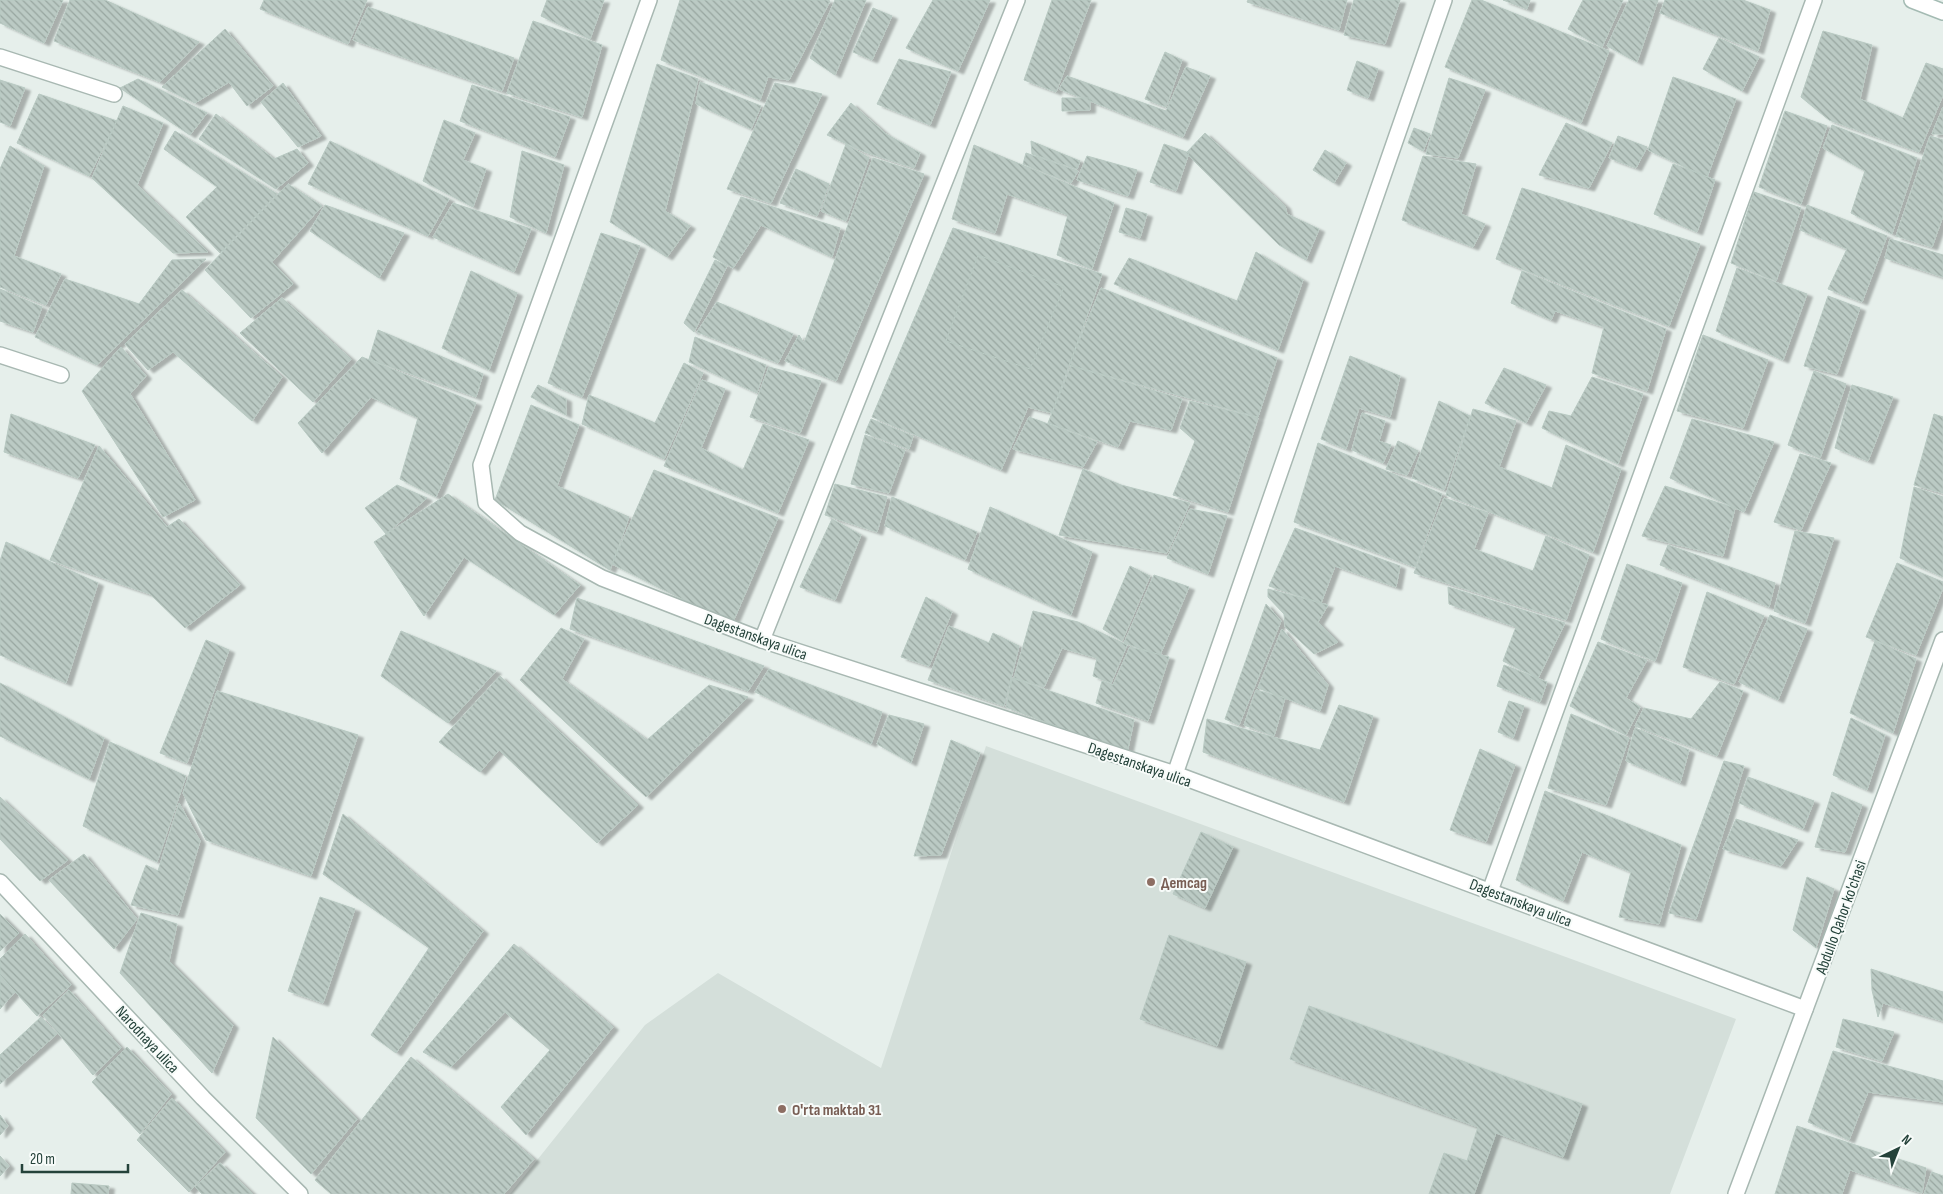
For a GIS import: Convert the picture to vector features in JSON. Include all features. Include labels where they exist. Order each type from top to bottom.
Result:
[{"type":"street","name":"Dagestanskaya ulica","points":[[649,0],[481,465],[486,503],[520,533],[602,578],[762,640],[1175,774],[1805,1009]]},
{"type":"street","points":[[762,640],[1017,0]]},
{"type":"street","points":[[1175,774],[1444,0]]},
{"type":"street","points":[[1490,890],[1814,0]]},
{"type":"street","points":[[1912,0],[1943,12]]},
{"type":"street","points":[[0,57],[114,94]]},
{"type":"street","points":[[0,355],[61,375]]},
{"type":"street","name":"Abdullo Qahor ko'chasi","points":[[1736,1194],[1943,640]]},
{"type":"street","name":"Narodnaya ulica","points":[[0,882],[203,1098],[300,1194]]},
{"type":"shaded area","name":"Детсад","points":[[986,746],[1736,1019],[1670,1194],[510,1194],[645,1025],[718,973],[881,1068]]},
{"type":"building","points":[[0,0],[63,0],[44,43],[0,23]]},
{"type":"building","points":[[70,0],[105,0],[199,42],[160,82],[54,41]]},
{"type":"building","points":[[264,0],[367,0],[348,44],[260,9]]},
{"type":"building","points":[[547,0],[604,0],[590,39],[541,16]]},
{"type":"building","points":[[680,0],[830,1],[789,80],[768,77],[760,100],[661,60]]},
{"type":"building","points":[[835,0],[866,0],[835,75],[810,58]]},
{"type":"building","points":[[933,0],[990,0],[958,71],[906,48]]},
{"type":"building","points":[[1052,0],[1091,0],[1056,92],[1024,80]]},
{"type":"building","points":[[1248,0],[1347,0],[1339,30],[1247,2]]},
{"type":"building","points":[[1354,0],[1400,0],[1385,44],[1344,35]]},
{"type":"building","points":[[1472,0],[1481,0],[1609,51],[1581,123],[1445,67]]},
{"type":"building","points":[[1503,0],[1530,0],[1527,9]]},
{"type":"building","points":[[1583,0],[1623,0],[1602,47],[1568,29]]},
{"type":"building","points":[[1629,0],[1658,0],[1637,62],[1607,46]]},
{"type":"building","points":[[1665,0],[1743,0],[1770,10],[1758,51],[1660,13]]},
{"type":"building","points":[[368,7],[514,58],[502,91],[353,40]]},
{"type":"building","points":[[873,8],[892,16],[872,60],[853,52]]},
{"type":"building","points":[[533,21],[602,45],[582,117],[507,93]]},
{"type":"building","points":[[225,29],[273,86],[247,106],[229,82],[195,103],[162,87]]},
{"type":"building","points":[[1823,31],[1872,45],[1860,99],[1903,118],[1926,63],[1943,69],[1943,95],[1919,152],[1829,120],[1801,97]]},
{"type":"building","points":[[1719,38],[1759,57],[1742,91],[1703,69]]},
{"type":"building","points":[[1165,52],[1182,60],[1166,107],[1145,99]]},
{"type":"building","points":[[899,59],[951,72],[930,125],[877,104]]},
{"type":"building","points":[[1357,61],[1378,69],[1368,98],[1347,90]]},
{"type":"building","points":[[657,64],[698,79],[665,211],[690,226],[667,257],[610,222]]},
{"type":"building","points":[[1186,67],[1210,76],[1183,137],[1059,89],[1067,76],[1166,111]]},
{"type":"building","points":[[1673,77],[1736,99],[1707,177],[1648,150]]},
{"type":"building","points":[[1449,78],[1485,90],[1458,158],[1426,154]]},
{"type":"building","points":[[138,79],[207,113],[190,135],[120,88]]},
{"type":"building","points":[[0,80],[25,88],[10,126],[0,122]]},
{"type":"building","points":[[700,82],[761,106],[751,129],[696,104]]},
{"type":"building","points":[[283,83],[321,136],[298,147],[261,102]]},
{"type":"building","points":[[775,83],[822,94],[771,203],[727,189]]},
{"type":"building","points":[[472,85],[570,117],[555,157],[460,121]]},
{"type":"building","points":[[39,94],[117,121],[89,176],[17,143]]},
{"type":"building","points":[[1062,98],[1090,98],[1090,110],[1062,111]]},
{"type":"building","points":[[851,103],[886,134],[920,153],[914,168],[865,152],[827,135]]},
{"type":"building","points":[[123,106],[163,123],[137,185],[208,252],[173,253],[92,178]]},
{"type":"building","points":[[1943,107],[1943,134],[1932,134]]},
{"type":"building","points":[[1785,111],[1827,126],[1801,204],[1759,187]]},
{"type":"building","points":[[216,114],[274,159],[297,149],[308,163],[276,189],[199,139]]},
{"type":"building","points":[[444,120],[475,133],[463,160],[486,169],[473,207],[423,181]]},
{"type":"building","points":[[1566,123],[1612,143],[1589,188],[1539,175]]},
{"type":"building","points":[[1832,125],[1917,158],[1892,234],[1851,213],[1865,171],[1823,148]]},
{"type":"building","points":[[1414,128],[1430,134],[1423,151],[1408,143]]},
{"type":"building","points":[[175,131],[277,194],[220,253],[186,217],[217,187],[164,149]]},
{"type":"building","points":[[1205,133],[1285,206],[1287,214],[1319,229],[1306,260],[1279,245],[1186,153]]},
{"type":"building","points":[[1618,136],[1647,147],[1636,168],[1609,158]]},
{"type":"building","points":[[1930,136],[1943,140],[1943,216],[1932,247],[1896,236]]},
{"type":"building","points":[[330,141],[449,199],[428,236],[308,184]]},
{"type":"building","points":[[1031,141],[1080,161],[1077,169],[1032,154]]},
{"type":"building","points":[[846,144],[869,158],[846,221],[821,211]]},
{"type":"building","points":[[1164,144],[1189,153],[1176,191],[1150,182]]},
{"type":"building","points":[[974,145],[1114,203],[1092,269],[1057,255],[1068,215],[1007,194],[995,233],[952,219]]},
{"type":"building","points":[[10,146],[44,166],[14,256],[61,274],[46,305],[0,287],[0,169]]},
{"type":"building","points":[[1325,150],[1346,163],[1334,183],[1313,170]]},
{"type":"building","points":[[522,151],[564,165],[546,233],[510,217]]},
{"type":"building","points":[[1026,153],[1078,171],[1071,183],[1023,164]]},
{"type":"building","points":[[1087,156],[1137,170],[1128,196],[1077,180]]},
{"type":"building","points":[[1423,156],[1476,164],[1461,214],[1485,224],[1473,247],[1402,220]]},
{"type":"building","points":[[873,158],[924,174],[836,381],[785,361],[799,335],[804,343]]},
{"type":"building","points":[[1673,164],[1715,180],[1697,232],[1654,214]]},
{"type":"building","points":[[796,169],[829,184],[817,216],[780,203]]},
{"type":"building","points":[[288,184],[322,206],[272,262],[293,284],[251,318],[205,270]]},
{"type":"building","points":[[1522,188],[1700,244],[1669,326],[1496,259]]},
{"type":"building","points":[[1754,192],[1801,208],[1776,281],[1731,263]]},
{"type":"building","points":[[741,197],[840,228],[832,257],[761,225],[733,268],[713,257]]},
{"type":"building","points":[[453,203],[531,229],[514,272],[433,237]]},
{"type":"building","points":[[325,205],[404,233],[379,278],[310,231]]},
{"type":"building","points":[[1807,205],[1887,236],[1862,302],[1828,289],[1847,249],[1800,230]]},
{"type":"building","points":[[1126,208],[1147,214],[1140,238],[1119,232]]},
{"type":"building","points":[[953,228],[1102,274],[1052,413],[1028,407],[1001,470],[872,417]]},
{"type":"building","points":[[601,233],[640,246],[582,397],[548,383]]},
{"type":"building","points":[[1890,239],[1943,255],[1943,277],[1885,258]]},
{"type":"building","points":[[1256,252],[1303,280],[1278,350],[1114,284],[1129,258],[1237,301]]},
{"type":"building","points":[[978,255],[1064,287],[1030,369],[946,341]]},
{"type":"building","points":[[206,259],[97,365],[35,337],[65,279],[139,304],[172,260]]},
{"type":"building","points":[[715,260],[727,266],[694,332],[684,323]]},
{"type":"building","points":[[1737,268],[1807,294],[1783,360],[1716,331]]},
{"type":"building","points":[[471,271],[517,293],[489,370],[442,348]]},
{"type":"building","points":[[1522,271],[1666,329],[1647,391],[1592,373],[1604,327],[1555,311],[1551,320],[1511,303]]},
{"type":"building","points":[[1101,288],[1277,358],[1258,417],[1069,365]]},
{"type":"building","points":[[0,289],[42,307],[33,332],[0,321]]},
{"type":"building","points":[[182,290],[282,377],[252,421],[173,352],[148,370],[125,344]]},
{"type":"building","points":[[1828,296],[1860,308],[1837,374],[1804,366]]},
{"type":"building","points":[[282,298],[351,359],[313,402],[240,333]]},
{"type":"building","points":[[717,302],[793,334],[778,363],[697,332]]},
{"type":"building","points":[[378,330],[483,374],[476,397],[369,359]]},
{"type":"building","points":[[1703,335],[1768,360],[1743,428],[1677,411]]},
{"type":"building","points":[[695,337],[766,365],[757,393],[689,362]]},
{"type":"building","points":[[121,347],[146,376],[130,394],[195,500],[163,517],[82,391]]},
{"type":"building","points":[[1350,356],[1400,376],[1390,417],[1359,408],[1346,449],[1321,439]]},
{"type":"building","points":[[362,357],[476,403],[436,497],[400,479],[418,418],[371,397],[322,453],[298,423]]},
{"type":"building","points":[[684,363],[703,373],[664,459],[582,424],[589,395],[655,423]]},
{"type":"building","points":[[1071,366],[1182,399],[1171,430],[1130,421],[1118,447],[1048,423]]},
{"type":"building","points":[[769,367],[821,381],[800,433],[750,417]]},
{"type":"building","points":[[1504,368],[1546,385],[1526,423],[1485,403]]},
{"type":"building","points":[[1814,371],[1846,384],[1820,458],[1788,445]]},
{"type":"building","points":[[1592,377],[1643,394],[1618,464],[1542,428],[1549,411],[1571,416]]},
{"type":"building","points":[[702,380],[725,389],[701,448],[743,470],[763,424],[809,440],[778,513],[664,466]]},
{"type":"building","points":[[538,385],[566,399],[566,415],[531,397]]},
{"type":"building","points":[[1852,385],[1893,397],[1868,461],[1835,448]]},
{"type":"building","points":[[1190,401],[1258,418],[1228,512],[1173,495],[1195,441],[1180,428]]},
{"type":"building","points":[[1439,401],[1470,416],[1444,490],[1412,478]]},
{"type":"building","points":[[531,405],[579,425],[557,486],[629,517],[610,570],[495,500]]},
{"type":"building","points":[[1473,409],[1516,421],[1499,467],[1552,488],[1566,445],[1621,469],[1593,552],[1446,495]]},
{"type":"building","points":[[1362,413],[1385,421],[1379,441],[1391,445],[1383,463],[1352,450]]},
{"type":"building","points":[[11,414],[95,445],[78,478],[4,452]]},
{"type":"building","points":[[1934,414],[1943,417],[1943,493],[1914,485]]},
{"type":"building","points":[[1029,417],[1097,442],[1083,467],[1013,449]]},
{"type":"building","points":[[871,419],[913,436],[909,449],[865,433]]},
{"type":"building","points":[[1692,419],[1774,442],[1744,512],[1670,478]]},
{"type":"building","points":[[865,435],[905,450],[889,493],[851,484]]},
{"type":"building","points":[[1398,441],[1418,451],[1407,475],[1386,469]]},
{"type":"building","points":[[1318,443],[1442,494],[1415,567],[1294,522]]},
{"type":"building","points":[[99,446],[167,527],[179,519],[240,585],[185,628],[150,594],[50,560]]},
{"type":"building","points":[[1800,454],[1831,463],[1801,530],[1774,522]]},
{"type":"building","points":[[1083,469],[1121,485],[1190,503],[1167,553],[1059,535]]},
{"type":"building","points":[[654,470],[778,518],[732,624],[612,564]]},
{"type":"building","points":[[835,484],[887,497],[877,532],[825,515]]},
{"type":"building","points":[[397,485],[427,498],[386,534],[365,508]]},
{"type":"building","points":[[1665,486],[1735,508],[1723,556],[1642,536]]},
{"type":"building","points":[[1914,487],[1943,497],[1943,577],[1900,558]]},
{"type":"building","points":[[448,494],[580,585],[554,615],[464,557],[424,616],[374,542]]},
{"type":"building","points":[[892,497],[977,532],[965,560],[885,526]]},
{"type":"building","points":[[1444,498],[1488,513],[1474,549],[1533,571],[1546,536],[1589,555],[1566,620],[1414,573]]},
{"type":"building","points":[[990,507],[1092,552],[1071,615],[968,569]]},
{"type":"building","points":[[1190,509],[1227,516],[1208,574],[1167,558]]},
{"type":"building","points":[[832,519],[861,535],[835,600],[800,587]]},
{"type":"building","points":[[1295,528],[1400,566],[1396,587],[1335,566],[1321,603],[1269,586]]},
{"type":"building","points":[[1795,531],[1834,538],[1805,623],[1774,611]]},
{"type":"building","points":[[6,542],[98,583],[66,683],[0,655],[0,561]]},
{"type":"building","points":[[1668,545],[1775,583],[1769,607],[1660,565]]},
{"type":"building","points":[[1897,563],[1943,582],[1943,588],[1916,655],[1866,637]]},
{"type":"building","points":[[1627,564],[1682,583],[1655,661],[1601,639]]},
{"type":"building","points":[[1130,566],[1150,576],[1122,641],[1103,629]]},
{"type":"building","points":[[1154,575],[1189,587],[1160,655],[1124,643]]},
{"type":"building","points":[[1448,587],[1565,623],[1538,678],[1503,661],[1516,627],[1449,604]]},
{"type":"building","points":[[1268,589],[1328,605],[1318,622],[1338,642],[1314,654],[1285,627],[1284,614],[1268,597]]},
{"type":"building","points":[[1707,592],[1764,616],[1734,684],[1683,667]]},
{"type":"building","points":[[926,597],[952,612],[929,666],[901,657]]},
{"type":"building","points":[[577,598],[764,666],[748,691],[570,629]]},
{"type":"building","points":[[1266,604],[1281,621],[1239,725],[1225,719]]},
{"type":"building","points":[[1033,611],[1078,622],[1127,645],[1111,683],[1093,676],[1097,658],[1062,648],[1044,687],[1014,678]]},
{"type":"building","points":[[1770,615],[1807,629],[1778,700],[1739,682]]},
{"type":"building","points":[[949,626],[989,643],[993,633],[1019,646],[1004,706],[928,680]]},
{"type":"building","points":[[561,628],[584,639],[562,679],[647,740],[709,685],[748,697],[646,797],[520,680]]},
{"type":"building","points":[[1282,629],[1328,685],[1320,711],[1258,688]]},
{"type":"building","points":[[401,631],[496,671],[448,723],[381,676]]},
{"type":"building","points":[[206,640],[229,650],[187,763],[160,753]]},
{"type":"building","points":[[1875,641],[1916,659],[1893,733],[1850,713]]},
{"type":"building","points":[[1598,642],[1647,660],[1626,698],[1640,707],[1626,735],[1570,706]]},
{"type":"building","points":[[1130,647],[1169,657],[1148,721],[1096,703],[1102,681],[1113,685]]},
{"type":"building","points":[[1504,665],[1547,682],[1540,702],[1497,686]]},
{"type":"building","points":[[769,669],[882,712],[871,744],[755,692]]},
{"type":"building","points":[[500,676],[638,805],[597,843],[499,750],[480,772],[439,742]]},
{"type":"building","points":[[1012,678],[1134,720],[1127,753],[1006,707]]},
{"type":"building","points":[[1720,682],[1743,691],[1717,756],[1635,726],[1644,708],[1691,719]]},
{"type":"building","points":[[0,683],[104,738],[89,779],[0,736]]},
{"type":"building","points":[[1256,690],[1285,698],[1274,736],[1244,725]]},
{"type":"building","points":[[217,691],[358,735],[311,876],[206,840],[183,793]]},
{"type":"building","points":[[1509,701],[1524,706],[1513,738],[1498,732]]},
{"type":"building","points":[[1339,705],[1373,716],[1344,802],[1203,752],[1207,719],[1320,750]]},
{"type":"building","points":[[1571,714],[1629,738],[1606,805],[1548,788]]},
{"type":"building","points":[[889,715],[924,724],[911,763],[877,744]]},
{"type":"building","points":[[1851,718],[1885,735],[1867,790],[1833,775]]},
{"type":"building","points":[[1635,728],[1689,750],[1680,783],[1626,761]]},
{"type":"building","points":[[951,740],[980,753],[941,855],[914,856]]},
{"type":"building","points":[[110,742],[186,776],[157,862],[83,826]]},
{"type":"building","points":[[1480,749],[1515,765],[1486,842],[1450,830]]},
{"type":"building","points":[[1724,761],[1744,766],[1696,919],[1669,913]]},
{"type":"building","points":[[1748,777],[1814,801],[1803,829],[1739,803]]},
{"type":"building","points":[[1545,791],[1681,845],[1659,924],[1619,917],[1631,872],[1582,852],[1563,901],[1516,880]]},
{"type":"building","points":[[1832,792],[1862,805],[1845,852],[1815,847]]},
{"type":"building","points":[[0,797],[68,860],[40,881],[0,839]]},
{"type":"building","points":[[179,803],[200,841],[178,915],[131,905],[146,865],[158,871]]},
{"type":"building","points":[[343,814],[483,931],[396,1053],[371,1035],[429,948],[323,874]]},
{"type":"building","points":[[1736,819],[1798,840],[1781,866],[1723,849]]},
{"type":"building","points":[[1201,832],[1233,847],[1205,908],[1173,894]]},
{"type":"building","points":[[84,854],[137,919],[114,949],[49,880]]},
{"type":"building","points":[[1807,877],[1834,889],[1816,948],[1793,930]]},
{"type":"building","points":[[320,897],[355,909],[323,1003],[288,991]]},
{"type":"building","points":[[141,913],[177,924],[169,961],[233,1025],[212,1073],[120,973]]},
{"type":"building","points":[[0,914],[19,933],[0,951]]},
{"type":"building","points":[[25,934],[71,985],[37,1016],[0,975],[0,959]]},
{"type":"building","points":[[1169,935],[1246,962],[1217,1046],[1140,1019]]},
{"type":"building","points":[[514,944],[613,1027],[526,1135],[501,1107],[550,1050],[505,1012],[451,1067],[423,1052]]},
{"type":"building","points":[[1871,969],[1943,992],[1943,1021],[1883,1003],[1878,1017],[1872,990]]},
{"type":"building","points":[[0,976],[15,992],[0,1009]]},
{"type":"building","points":[[69,990],[121,1048],[93,1075],[43,1015]]},
{"type":"building","points":[[1309,1006],[1582,1104],[1563,1157],[1496,1133],[1474,1194],[1429,1194],[1444,1153],[1467,1161],[1478,1127],[1290,1059]]},
{"type":"building","points":[[41,1017],[57,1034],[0,1084],[0,1055]]},
{"type":"building","points":[[1843,1019],[1894,1032],[1882,1061],[1836,1047]]},
{"type":"building","points":[[273,1037],[357,1119],[311,1174],[256,1118]]},
{"type":"building","points":[[127,1047],[171,1094],[140,1134],[92,1082]]},
{"type":"building","points":[[1833,1051],[1943,1081],[1943,1102],[1868,1092],[1849,1140],[1808,1122]]},
{"type":"building","points":[[411,1057],[534,1159],[504,1194],[331,1194],[315,1180]]},
{"type":"building","points":[[172,1098],[225,1152],[189,1192],[137,1140]]},
{"type":"building","points":[[0,1115],[8,1126],[0,1135]]},
{"type":"building","points":[[1797,1126],[1926,1168],[1922,1193],[1850,1170],[1842,1194],[1775,1194]]},
{"type":"building","points":[[0,1156],[9,1166],[0,1176]]},
{"type":"building","points":[[220,1163],[253,1194],[202,1194],[195,1187]]},
{"type":"building","points":[[1932,1172],[1943,1176],[1943,1194],[1924,1194]]},
{"type":"building","points":[[72,1183],[109,1186],[108,1194],[71,1194]]},
{"type":"place","name":"Детсад","points":[[1151,882]]},
{"type":"place","name":"O'rta maktab 31","points":[[782,1109]]}]
